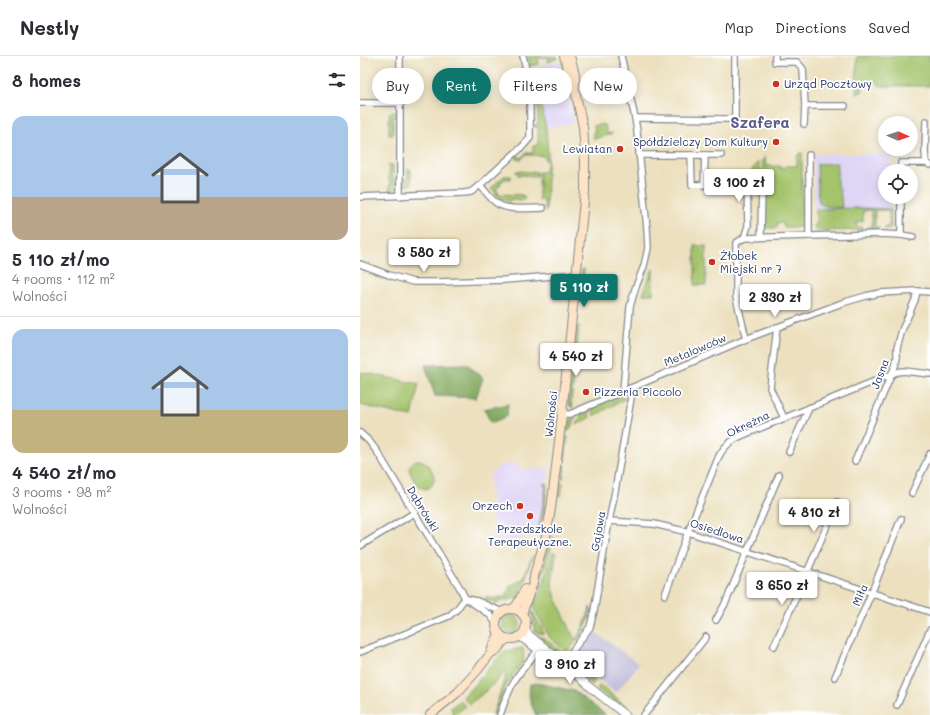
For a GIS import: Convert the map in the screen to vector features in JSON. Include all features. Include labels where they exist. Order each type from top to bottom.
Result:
[{"type":"main road","name":"Wolności","points":[[522,614],[533,583],[546,536],[551,509],[585,191],[586,156],[583,127],[575,90],[564,56]]},
{"type":"main road","name":"Wolności","points":[[570,56],[575,74],[575,90]]},
{"type":"main road","name":"Wolności","points":[[512,609],[516,606],[528,582],[535,572]]},
{"type":"main road","points":[[512,609],[519,611],[522,614],[526,623],[522,634],[515,638],[508,638],[499,632],[496,623],[502,612],[512,609]]},
{"type":"main road","points":[[491,653],[492,647],[498,637],[499,632]]},
{"type":"main road","points":[[430,715],[457,693],[491,653],[497,650],[508,638]]},
{"type":"street","points":[[400,56],[400,68]]},
{"type":"street","points":[[360,197],[464,193],[471,192],[480,186],[530,138],[530,86],[523,56]]},
{"type":"street","points":[[621,56],[635,118],[648,248],[644,266],[630,307],[623,391]]},
{"type":"street","points":[[635,118],[735,118],[734,56]]},
{"type":"street","points":[[775,56],[775,62],[796,62],[804,68],[804,124]]},
{"type":"street","points":[[360,103],[372,103]]},
{"type":"street","points":[[400,104],[400,196]]},
{"type":"street","points":[[805,106],[845,106]]},
{"type":"street","points":[[901,164],[928,164],[925,152],[926,121]]},
{"type":"street","points":[[639,155],[721,155]]},
{"type":"street","points":[[691,155],[692,185],[704,185],[705,155]]},
{"type":"street","points":[[809,155],[809,236]]},
{"type":"street","points":[[744,238],[748,226],[747,180],[762,180],[761,237]]},
{"type":"street","points":[[480,186],[500,206],[512,208],[543,208]]},
{"type":"street","points":[[901,204],[901,235]]},
{"type":"street","points":[[746,339],[736,297],[736,244],[744,238],[882,234],[914,237]]},
{"type":"street","points":[[360,264],[413,282],[505,280],[577,274]]},
{"type":"street","name":"Metalowców","points":[[562,414],[570,414],[746,339],[851,300],[899,291],[930,292]]},
{"type":"street","name":"Jasna","points":[[855,461],[895,366],[897,348],[902,330],[915,300],[917,291]]},
{"type":"street","points":[[777,327],[770,388],[784,418]]},
{"type":"street","name":"Okrężna","points":[[665,595],[688,532],[717,461],[724,448],[729,443],[739,437],[892,374],[904,371],[930,374]]},
{"type":"street","name":"Gajowa","points":[[562,664],[590,627],[594,611],[609,521],[616,491],[630,398],[630,388]]},
{"type":"street","points":[[790,452],[809,408]]},
{"type":"street","name":"Dąbrówki","points":[[360,433],[369,441],[378,453],[458,584],[465,598],[489,614],[496,623]]},
{"type":"street","points":[[912,493],[930,454]]},
{"type":"street","points":[[716,620],[726,602],[779,475]]},
{"type":"street","points":[[774,646],[837,502]]},
{"type":"street","points":[[360,546],[414,513]]},
{"type":"street","name":"Miła","points":[[835,677],[871,594],[901,519]]},
{"type":"street","name":"Osiedlowa","points":[[609,521],[654,524],[688,532],[871,594],[930,612]]},
{"type":"street","points":[[360,652],[449,616],[457,609],[465,598],[477,601],[502,612]]},
{"type":"street","points":[[525,628],[528,634],[541,648]]},
{"type":"street","points":[[897,705],[930,630]]},
{"type":"street","points":[[519,636],[541,648],[625,715]]},
{"type":"street","points":[[644,715],[706,637]]},
{"type":"street","points":[[500,715],[512,684],[541,648]]},
{"type":"shaded area","points":[[560,61],[562,68],[533,68]]},
{"type":"shaded area","points":[[541,104],[570,104],[574,123],[546,128]]},
{"type":"shaded area","points":[[814,154],[878,154],[878,156],[890,156],[891,164],[878,164],[878,204],[891,204],[891,209],[814,209]]},
{"type":"shaded area","points":[[519,463],[519,470],[549,468],[545,501],[538,535],[522,535],[522,540],[495,541],[489,475],[500,465]]},
{"type":"shaded area","points":[[596,633],[639,664],[616,693],[597,678],[575,655]]},
{"type":"green space","points":[[528,56],[547,56],[538,59],[539,64],[530,66]]},
{"type":"green space","points":[[547,56],[557,56],[558,58],[548,62]]},
{"type":"green space","points":[[857,56],[930,56],[930,86],[879,86],[879,82],[863,82],[862,92],[856,94]]},
{"type":"green space","points":[[541,104],[546,128],[548,153],[546,211],[544,200],[539,200],[539,172],[545,172],[547,161],[545,160],[545,156],[525,155],[521,160],[517,159],[516,157],[517,155],[521,158],[526,153],[533,153],[533,146],[538,145],[538,127],[533,126],[538,124],[538,105],[534,105]]},
{"type":"green space","points":[[390,112],[397,112],[397,117],[393,117],[393,135],[389,135]]},
{"type":"green space","points":[[602,124],[605,125],[607,134],[612,134],[594,139],[594,126]]},
{"type":"green space","points":[[802,153],[802,224],[806,225],[806,227],[784,227],[783,223],[777,223],[777,228],[764,228],[764,178],[751,178],[751,172],[758,162],[761,171],[764,170],[761,161],[765,156],[766,166],[781,166],[781,169],[784,169],[785,166],[797,166],[797,156]]},
{"type":"green space","points":[[837,163],[837,185],[840,189],[842,207],[824,206],[819,203],[817,164]]},
{"type":"green space","points":[[389,165],[393,165],[393,179],[397,179],[397,181],[389,182]]},
{"type":"green space","points":[[408,169],[411,170],[411,184],[403,185],[403,180],[407,180]]},
{"type":"green space","points":[[516,171],[537,172],[537,176],[518,175]]},
{"type":"green space","points":[[504,176],[511,176],[511,179],[505,179],[500,183],[501,184],[496,189],[498,194],[523,195],[523,197],[525,197],[524,200],[502,200],[491,188]]},
{"type":"green space","points":[[397,183],[395,190],[389,193],[390,184]]},
{"type":"green space","points":[[816,209],[891,209],[891,229],[884,229],[889,226],[889,210],[875,210],[875,227],[879,227],[879,229],[868,230],[868,227],[872,227],[872,210],[863,211],[863,221],[857,221],[857,227],[862,227],[862,230],[815,230],[814,225],[816,225]]},
{"type":"green space","points":[[695,246],[706,246],[706,285],[695,285]]},
{"type":"green space","points":[[582,269],[584,269],[581,296],[579,295]]},
{"type":"green space","points":[[653,269],[653,294],[643,294]]},
{"type":"green space","points":[[577,326],[579,326],[575,368],[572,367]]},
{"type":"green space","points":[[467,364],[483,378],[476,398],[435,396],[425,365]]},
{"type":"green space","points":[[361,372],[419,384],[412,417],[360,405]]},
{"type":"green space","points":[[572,372],[575,372],[571,401],[573,408],[568,402]]},
{"type":"green space","points":[[618,396],[626,398],[594,416],[592,408]]},
{"type":"green space","points":[[508,404],[507,416],[491,423],[484,409]]},
{"type":"green space","points":[[587,411],[589,412],[590,418],[576,425],[581,416],[580,414]]},
{"type":"green space","points":[[575,417],[569,431],[565,431],[567,422]]},
{"type":"green space","points":[[564,436],[568,437],[565,461],[561,459]]},
{"type":"green space","points":[[421,460],[426,463],[431,468],[434,476],[434,482],[427,489],[419,486],[410,472],[409,468],[411,463]]},
{"type":"green space","points":[[561,464],[565,465],[563,479],[559,477]]},
{"type":"green space","points":[[547,483],[545,506],[540,530],[537,527],[539,527],[546,487],[543,485]]},
{"type":"green space","points":[[558,483],[563,483],[561,496],[557,495]]},
{"type":"green space","points":[[549,538],[554,538],[546,565],[531,602],[528,604]]},
{"type":"green space","points":[[553,552],[556,553],[552,584],[556,598],[575,640],[584,625],[590,607],[591,609],[588,621],[582,632],[567,652],[550,638],[533,607],[545,578]]},
{"type":"green space","points":[[533,555],[517,598],[494,603],[485,600],[488,596],[489,599],[507,597],[507,592],[510,586],[523,579]]},
{"type":"green space","points":[[532,611],[544,633],[543,634],[535,632]]},
{"type":"green space","points":[[511,615],[517,618],[520,624],[517,630],[511,633],[505,630],[502,624],[505,618]]},
{"type":"green space","points":[[534,635],[546,639],[564,654],[557,654]]},
{"type":"green space","points":[[523,648],[524,661],[506,686],[494,715],[506,674],[504,673],[487,690],[469,704],[463,697],[504,651]]},
{"type":"green space","points":[[570,659],[595,681],[592,685],[573,668]]},
{"type":"green space","points":[[537,683],[574,691],[606,715],[536,715],[529,697],[529,693],[530,684]]},
{"type":"green space","points":[[600,685],[637,715],[631,715],[597,689]]},
{"type":"green space","points":[[460,700],[465,706],[453,715],[451,708]]},
{"type":"place","name":"Urząd Pocztowy","points":[[776,84]]},
{"type":"place","name":"Spółdzielczy Dom Kultury","points":[[776,142]]},
{"type":"place","name":"Lewiatan","points":[[620,149]]},
{"type":"place","name":"Żłobek Miejski nr 7","points":[[712,262]]},
{"type":"place","name":"Pizzeria Piccolo","points":[[586,392]]},
{"type":"place","name":"Orzech","points":[[520,506]]},
{"type":"place","name":"Przedszkole Terapeutyczne.","points":[[530,516]]},
{"type":"district","name":"Szafera","points":[[760,123]]}]
